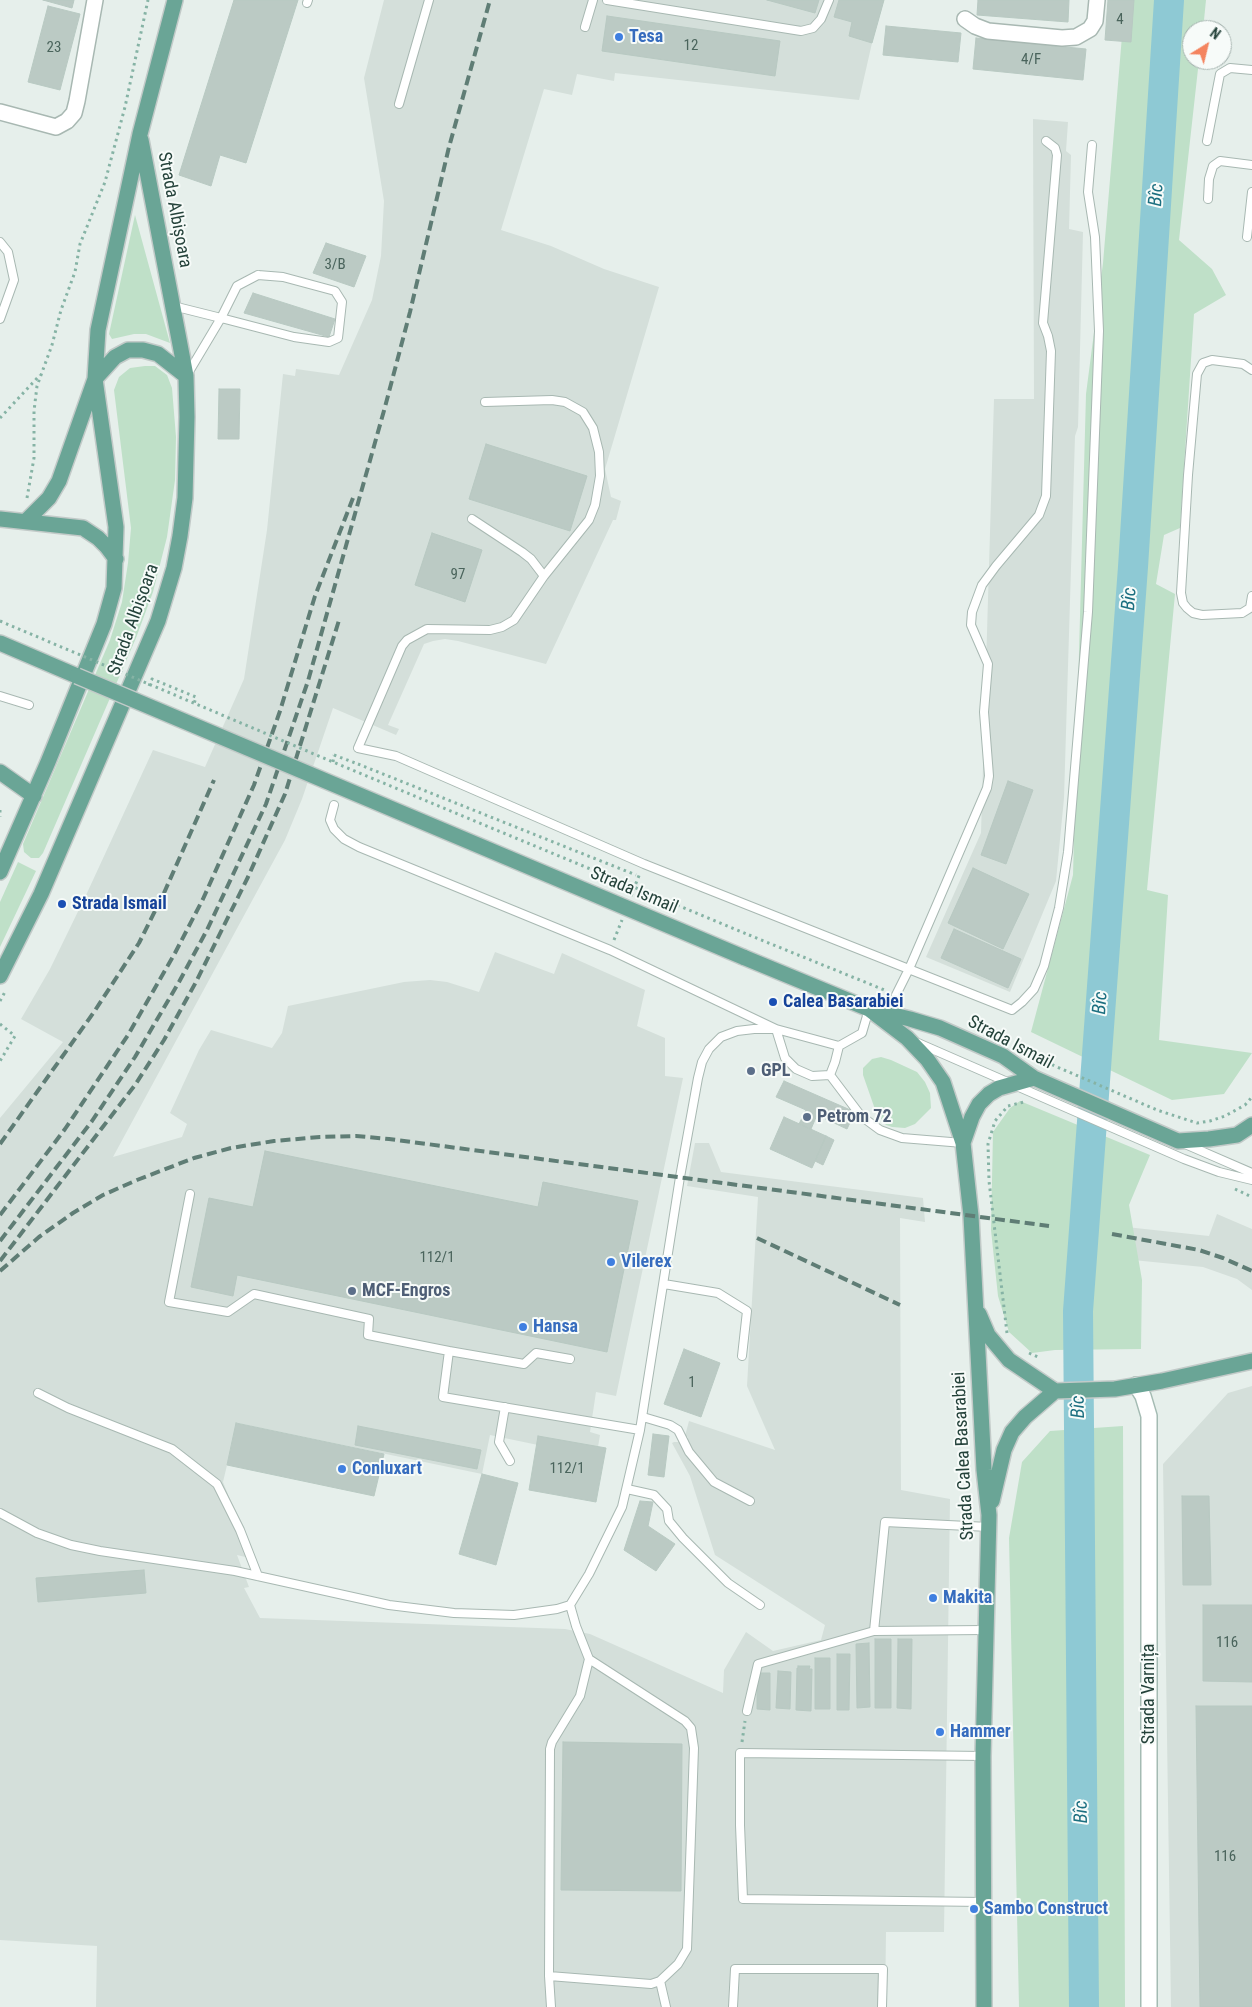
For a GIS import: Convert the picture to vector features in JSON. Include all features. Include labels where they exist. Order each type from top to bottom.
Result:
[{"type":"main road","name":"Strada Albișoara","points":[[0,872],[34,796],[104,624],[114,588],[116,560],[115,519],[95,379],[98,330],[140,134],[175,0]]},
{"type":"main road","name":"Strada Albișoara","points":[[0,976],[50,873],[158,621],[179,544],[184,498],[187,417],[186,376],[140,134]]},
{"type":"main road","points":[[26,521],[49,498],[59,481],[95,379],[115,357],[128,350],[143,350],[158,354],[186,376]]},
{"type":"main road","points":[[0,519],[83,528],[98,538],[116,560]]},
{"type":"main road","name":"Strada Ismail","points":[[0,643],[869,1009],[910,1018],[940,1028],[1003,1056],[1032,1085],[1151,1137],[1178,1141]]},
{"type":"main road","points":[[0,772],[34,796]]},
{"type":"main road","name":"Strada Calea Basarabiei","points":[[869,1009],[907,1038],[927,1059],[944,1082],[964,1143],[971,1216],[984,1470],[989,1521],[983,1756],[984,2007]]},
{"type":"main road","name":"Strada Calea Basarabiei","points":[[964,1143],[972,1117],[979,1104],[989,1094],[999,1088],[1012,1084],[1032,1085]]},
{"type":"main road","points":[[1178,1141],[1236,1135],[1252,1126]]},
{"type":"main road","points":[[975,1304],[988,1335],[1010,1360],[1059,1391]]},
{"type":"main road","points":[[989,1521],[999,1469],[1012,1432],[1025,1417],[1059,1391],[1136,1385],[1252,1361]]},
{"type":"street","points":[[0,112],[56,127],[67,121],[74,112],[94,0]]},
{"type":"street","points":[[965,19],[975,26],[988,31],[1076,38],[1090,29],[1094,21],[1097,0]]},
{"type":"street","name":"Strada Varnița","points":[[1136,1385],[1143,1396],[1150,1416],[1149,2007]]},
{"type":"lane","points":[[399,104],[429,0]]},
{"type":"lane","points":[[585,28],[593,0]]},
{"type":"lane","points":[[607,0],[801,30],[813,28],[821,19],[829,0]]},
{"type":"lane","points":[[1207,141],[1220,74],[1230,68],[1252,70]]},
{"type":"lane","points":[[896,995],[909,970],[987,788],[990,776],[984,712],[988,664],[971,624],[972,612],[982,585],[1039,515],[1046,496],[1051,351],[1043,323],[1057,155],[1055,148],[1046,141]]},
{"type":"lane","points":[[484,402],[552,400],[565,402],[583,412],[593,428],[599,452],[600,476],[595,505],[589,520],[544,576],[514,620],[502,627],[490,630],[427,629],[407,640],[402,646],[358,748],[396,756],[644,864],[1012,1010],[1034,989],[1044,966],[1060,908],[1068,852],[1088,602],[1099,331],[1095,237],[1088,192],[1092,145]]},
{"type":"lane","points":[[1208,200],[1209,179],[1213,166],[1220,162],[1252,166]]},
{"type":"lane","points":[[1247,236],[1252,192]]},
{"type":"lane","points":[[0,242],[8,252],[14,280],[0,319]]},
{"type":"lane","points":[[173,306],[221,318],[294,336],[329,342],[338,338],[342,302],[335,290],[283,277],[258,275],[237,286],[221,318],[186,376]]},
{"type":"lane","points":[[1252,370],[1243,364],[1212,360],[1203,363],[1197,374],[1181,593],[1182,600],[1187,608],[1193,613],[1202,615],[1242,613],[1250,608],[1252,596]]},
{"type":"lane","points":[[472,519],[531,559],[544,576]]},
{"type":"lane","points":[[0,696],[29,705]]},
{"type":"lane","points":[[334,806],[330,820],[334,829],[344,839],[359,847],[610,950],[776,1029],[839,1046],[862,1033],[869,1009]]},
{"type":"lane","points":[[0,1513],[38,1533],[71,1545],[100,1552],[169,1560],[258,1576],[389,1605],[454,1614],[514,1615],[557,1609],[570,1605],[607,1541],[622,1507],[640,1430],[680,1177],[702,1062],[709,1049],[721,1037],[737,1031],[754,1028],[776,1029]]},
{"type":"lane","points":[[776,1029],[785,1058],[796,1068],[812,1076],[830,1075]]},
{"type":"lane","name":"Strada Ismail","points":[[907,1038],[1012,1084]]},
{"type":"lane","points":[[830,1075],[836,1062],[839,1046]]},
{"type":"lane","points":[[830,1075],[861,1116],[880,1130],[902,1138],[964,1143]]},
{"type":"lane","name":"Strada Ismail","points":[[1151,1137],[1219,1172],[1252,1180]]},
{"type":"lane","name":"Strada Ismail","points":[[1178,1141],[1252,1173]]},
{"type":"lane","points":[[190,1194],[169,1302],[228,1312],[254,1294],[369,1319],[368,1335],[524,1364],[536,1353],[570,1359]]},
{"type":"lane","points":[[664,1284],[718,1293],[747,1311],[742,1356]]},
{"type":"lane","points":[[449,1351],[443,1397],[640,1430]]},
{"type":"lane","points":[[38,1393],[68,1408],[172,1450],[216,1484],[240,1530],[258,1576]]},
{"type":"lane","points":[[505,1408],[499,1442],[510,1461]]},
{"type":"lane","points":[[642,1417],[670,1425],[678,1430],[689,1452],[714,1482],[750,1501]]},
{"type":"lane","points":[[626,1489],[654,1495],[667,1509],[669,1521],[683,1538],[728,1583],[760,1605]]},
{"type":"lane","points":[[874,1631],[885,1522],[989,1521]]},
{"type":"lane","points":[[551,2007],[549,1976],[550,1749],[552,1742],[580,1696],[589,1659],[570,1605]]},
{"type":"lane","points":[[747,1711],[758,1664],[874,1631],[985,1630]]},
{"type":"lane","points":[[549,1976],[651,1984],[660,1981],[678,1964],[687,1949],[694,1748],[691,1728],[685,1721],[589,1659]]},
{"type":"lane","points":[[983,1756],[740,1753],[743,1899],[985,1902]]},
{"type":"lane","points":[[733,2007],[735,1969],[883,1969],[882,2007]]},
{"type":"lane","points":[[660,1981],[666,2007]]},
{"type":"path","points":[[26,501],[34,458],[34,410],[40,374],[52,345],[60,310],[74,272],[80,244],[105,182],[125,107],[148,0]]},
{"type":"path","points":[[0,418],[40,374]]},
{"type":"path","points":[[0,621],[194,704],[896,995]]},
{"type":"path","points":[[164,684],[196,697],[194,704]]},
{"type":"path","points":[[333,762],[334,755],[639,876]]},
{"type":"path","points":[[0,810],[0,817]]},
{"type":"path","points":[[0,1024],[15,1036],[0,1060]]},
{"type":"path","points":[[1038,1059],[1157,1110],[1197,1123],[1210,1121],[1245,1105],[1252,1097]]},
{"type":"path","points":[[1010,1339],[1007,1335],[989,1181],[988,1144],[995,1121],[1008,1106],[1027,1101]]},
{"type":"path","points":[[1022,1350],[1038,1357]]},
{"type":"path","points":[[740,1753],[747,1711]]},
{"type":"shaded area","points":[[384,0],[884,0],[859,100],[615,73],[614,81],[577,74],[572,95],[544,89],[501,230],[551,246],[604,269],[659,287],[605,469],[611,497],[621,501],[616,520],[613,520],[546,664],[458,641],[445,639],[433,641],[424,644],[388,725],[399,729],[396,735],[333,708],[302,799],[285,840],[113,1157],[182,1137],[187,1124],[170,1113],[199,1050],[211,1030],[272,1048],[282,1033],[288,1006],[404,982],[430,980],[447,982],[479,992],[495,952],[554,974],[562,953],[645,990],[637,1026],[665,1038],[665,1076],[683,1078],[616,1396],[596,1392],[590,1432],[600,1435],[598,1447],[586,1455],[490,1435],[482,1474],[237,1423],[223,1482],[254,1559],[237,1555],[249,1587],[244,1588],[260,1618],[565,1629],[590,1634],[723,1693],[724,1670],[746,1632],[773,1651],[821,1640],[825,1625],[715,1555],[690,1476],[672,1443],[687,1442],[688,1437],[685,1436],[689,1421],[775,1450],[747,1386],[758,1197],[687,1186],[695,1143],[709,1143],[721,1172],[923,1198],[925,1222],[900,1218],[901,1490],[950,1499],[944,1932],[886,1932],[885,2007],[96,2007],[97,1946],[0,1940],[0,1118],[63,1042],[21,1019],[50,969],[153,750],[205,767],[244,679],[267,530],[283,374],[295,376],[296,369],[339,375],[372,300],[381,256],[384,201],[364,78]]},
{"type":"shaded area","points":[[1033,119],[1068,122],[1066,151],[1071,155],[1069,229],[1083,232],[1078,427],[1075,436],[1064,798],[1056,881],[1010,992],[926,957],[981,833],[994,399],[1034,399]]},
{"type":"shaded area","points":[[1217,1214],[1252,1229],[1252,1290],[1237,1279],[1203,1267],[1113,1258],[1117,1226],[1209,1236]]},
{"type":"shaded area","points":[[1252,1386],[1252,2007],[1171,2007],[1163,1464],[1228,1393]]},
{"type":"green space","points":[[1125,0],[1206,0],[1204,20],[1182,20],[1182,70],[1198,70],[1179,240],[1212,269],[1226,295],[1194,314],[1180,528],[1164,535],[1156,584],[1175,594],[1147,890],[1168,895],[1159,1040],[1252,1053],[1224,1094],[1172,1100],[1031,1032],[1073,875],[1086,394],[1103,263]]},
{"type":"green space","points":[[135,215],[170,343],[146,334],[134,334],[112,339],[109,334]]},
{"type":"green space","points":[[155,366],[167,375],[172,388],[176,437],[175,480],[167,537],[153,592],[136,638],[43,853],[39,858],[31,858],[24,852],[23,844],[110,640],[122,602],[131,528],[114,390],[119,377],[130,368]]},
{"type":"green space","points":[[18,862],[36,871],[0,947],[0,902]]},
{"type":"green space","points":[[881,1057],[917,1072],[925,1082],[930,1093],[931,1108],[915,1124],[905,1128],[892,1127],[886,1125],[877,1115],[863,1075],[863,1068],[872,1059]]},
{"type":"green space","points":[[1020,1101],[1150,1155],[1129,1205],[1142,1280],[1141,1349],[1055,1350],[1032,1353],[1009,1332],[998,1296],[991,1230],[993,1132],[1010,1108]]},
{"type":"green space","points":[[1123,1426],[1125,2007],[1019,2007],[1009,1538],[1022,1462],[1050,1431]]},
{"type":"building","points":[[43,0],[74,0],[72,8]]},
{"type":"building","points":[[234,0],[298,0],[246,163],[220,155],[211,186],[179,175]]},
{"type":"building","points":[[767,0],[819,0],[815,13]]},
{"type":"building","points":[[839,0],[884,0],[872,43],[849,36],[852,22],[834,17]]},
{"type":"building","points":[[978,0],[1069,0],[1068,22],[977,15]]},
{"type":"building","points":[[1108,0],[1134,0],[1131,42],[1105,40]]},
{"type":"building","points":[[48,6],[80,14],[60,90],[28,82]]},
{"type":"building","points":[[607,16],[780,41],[775,76],[602,51]]},
{"type":"building","points":[[886,26],[961,33],[958,62],[883,55]]},
{"type":"building","points":[[976,38],[1086,49],[1083,80],[973,69]]},
{"type":"building","points":[[326,243],[366,256],[354,287],[313,273]]},
{"type":"building","points":[[253,293],[335,319],[329,337],[244,313]]},
{"type":"building","points":[[219,389],[240,389],[239,439],[218,439]]},
{"type":"building","points":[[486,444],[587,476],[570,531],[469,499]]},
{"type":"building","points":[[432,533],[482,550],[465,602],[415,585]]},
{"type":"building","points":[[1008,781],[1033,790],[1006,864],[981,855]]},
{"type":"building","points":[[973,868],[1029,894],[1003,949],[948,923]]},
{"type":"building","points":[[954,929],[1021,959],[1008,988],[941,958]]},
{"type":"building","points":[[784,1081],[855,1112],[847,1129],[817,1115],[811,1129],[799,1124],[806,1110],[776,1097]]},
{"type":"building","points":[[784,1117],[826,1136],[812,1168],[770,1149]]},
{"type":"building","points":[[826,1136],[834,1140],[823,1165],[815,1161]]},
{"type":"building","points":[[265,1151],[538,1207],[543,1182],[638,1201],[607,1352],[237,1275],[233,1296],[191,1287],[209,1198],[253,1207]]},
{"type":"building","points":[[684,1349],[720,1363],[701,1417],[664,1404]]},
{"type":"building","points":[[236,1423],[384,1454],[374,1496],[227,1465]]},
{"type":"building","points":[[358,1426],[481,1450],[477,1469],[355,1445]]},
{"type":"building","points":[[653,1434],[669,1436],[664,1477],[648,1475]]},
{"type":"building","points":[[538,1436],[606,1448],[596,1502],[529,1490]]},
{"type":"building","points":[[482,1474],[518,1483],[496,1565],[459,1554]]},
{"type":"building","points":[[1182,1496],[1209,1496],[1211,1585],[1183,1585]]},
{"type":"building","points":[[640,1501],[653,1502],[648,1526],[675,1544],[656,1571],[624,1550]]},
{"type":"building","points":[[144,1570],[146,1593],[38,1602],[36,1578]]},
{"type":"building","points":[[1203,1605],[1252,1605],[1252,1682],[1203,1681]]},
{"type":"building","points":[[875,1639],[891,1639],[891,1708],[875,1708]]},
{"type":"building","points":[[898,1639],[912,1639],[911,1709],[897,1708]]},
{"type":"building","points":[[869,1643],[870,1707],[857,1708],[856,1644]]},
{"type":"building","points":[[837,1654],[850,1654],[849,1710],[837,1710]]},
{"type":"building","points":[[815,1658],[830,1658],[830,1709],[815,1709]]},
{"type":"building","points":[[798,1666],[810,1666],[809,1669],[812,1669],[811,1711],[796,1710]]},
{"type":"building","points":[[778,1671],[791,1672],[790,1709],[776,1708]]},
{"type":"building","points":[[757,1673],[770,1673],[770,1710],[757,1709]]},
{"type":"building","points":[[1196,1706],[1252,1706],[1252,2007],[1200,2007]]},
{"type":"building","points":[[563,1742],[682,1744],[681,1891],[561,1890]]},
{"type":"waterway","name":"Bîc","points":[[1084,2007],[1078,1311],[1133,567],[1169,0]]},
{"type":"railway","points":[[0,1241],[92,1121],[135,1057],[207,930],[266,804],[308,681],[385,407],[410,312],[449,147],[490,0]]},
{"type":"railway","points":[[0,1215],[65,1129],[128,1035],[175,953],[203,899],[254,785],[280,711],[315,596],[353,498]]},
{"type":"railway","points":[[0,1261],[135,1085],[164,1040],[196,982],[248,877],[285,794],[340,617]]},
{"type":"railway","points":[[0,1144],[94,1012],[139,943],[164,893],[214,780]]},
{"type":"railway","points":[[0,1271],[39,1237],[73,1213],[103,1195],[137,1180],[194,1158],[231,1148],[274,1141],[320,1137],[356,1136],[389,1139],[1049,1226]]},
{"type":"railway","points":[[1112,1234],[1199,1250],[1252,1271]]},
{"type":"railway","points":[[757,1238],[900,1305]]},
{"type":"place","name":"Tesa","points":[[619,37]]},
{"type":"place","name":"Strada Ismail","points":[[62,904]]},
{"type":"place","name":"Calea Basarabiei","points":[[773,1002]]},
{"type":"place","name":"GPL","points":[[751,1071]]},
{"type":"place","name":"Petrom 72","points":[[807,1117]]},
{"type":"place","name":"Vilerex","points":[[611,1262]]},
{"type":"place","name":"MCF-Engros","points":[[352,1291]]},
{"type":"place","name":"Hansa","points":[[523,1327]]},
{"type":"place","name":"Conluxart","points":[[342,1469]]},
{"type":"place","name":"Makita","points":[[933,1598]]},
{"type":"place","name":"Hammer","points":[[940,1732]]},
{"type":"place","name":"Sambo Construct","points":[[974,1909]]}]
